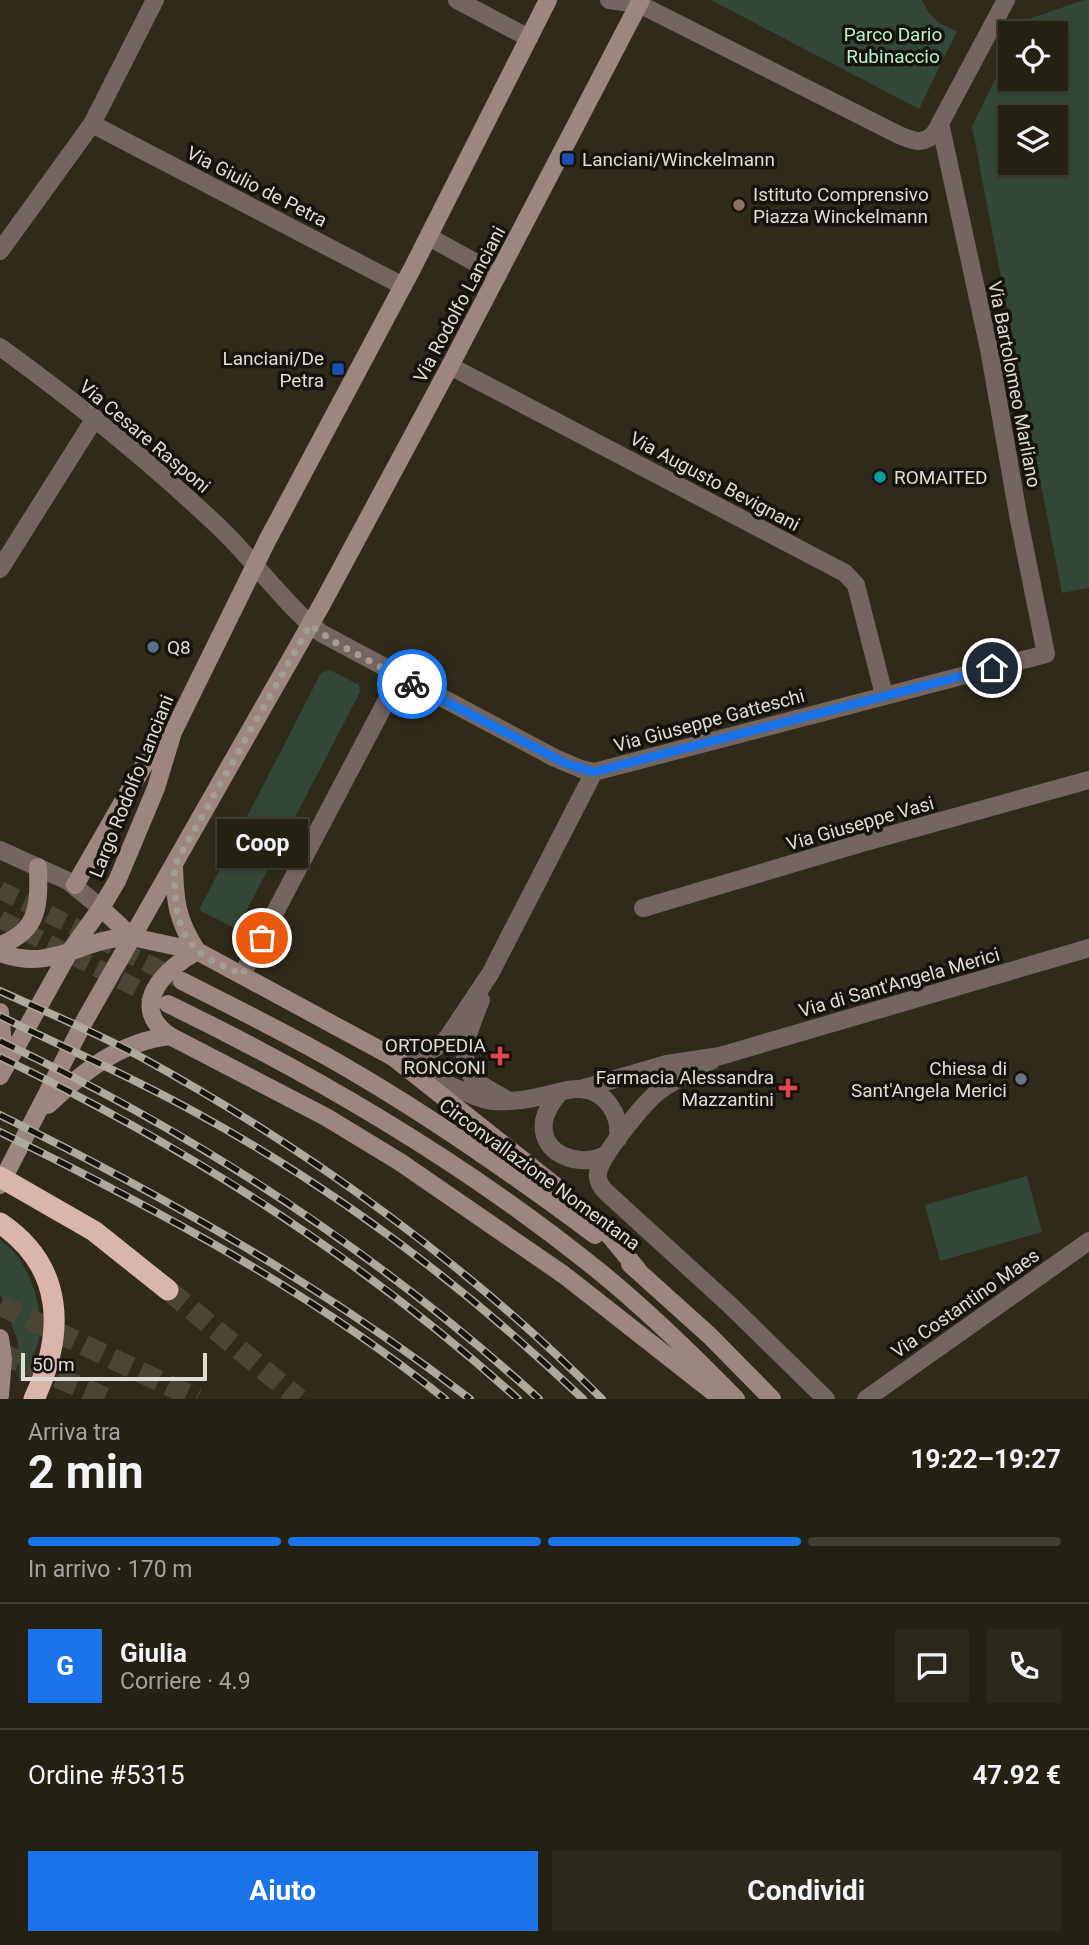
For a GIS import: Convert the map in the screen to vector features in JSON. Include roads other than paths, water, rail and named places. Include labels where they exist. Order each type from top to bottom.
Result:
[{"type":"highway","points":[[0,1177],[94,1231],[168,1290]]},
{"type":"highway","points":[[0,1223],[16,1234],[35,1256],[48,1283],[53,1302],[56,1323],[52,1348],[49,1363],[34,1399]]},
{"type":"street","points":[[0,251],[92,124],[155,0]]},
{"type":"street","points":[[457,0],[529,38]]},
{"type":"street","points":[[242,975],[399,677],[336,643],[310,625],[256,565],[429,237],[548,0]]},
{"type":"street","points":[[610,0],[640,2],[910,140],[925,141],[931,138],[940,123],[1006,0]]},
{"type":"street","name":"Via Rodolfo Lanciani","points":[[310,625],[450,366],[640,2]]},
{"type":"street","name":"Via Bartolomeo Marliano","points":[[940,123],[989,349],[1046,654]]},
{"type":"street","name":"Via Giulio de Petra","points":[[92,124],[403,286]]},
{"type":"street","points":[[429,237],[498,275]]},
{"type":"street","name":"Via Cesare Rasponi","points":[[0,346],[95,418],[219,527],[256,565]]},
{"type":"street","name":"Via Augusto Bevignani","points":[[450,366],[845,573],[856,585],[884,695]]},
{"type":"street","points":[[0,569],[95,418]]},
{"type":"street","name":"Largo Rodolfo Lanciani","points":[[3,1072],[68,954],[102,908],[126,862],[167,757],[173,732],[256,565]]},
{"type":"street","points":[[0,1185],[81,1028],[310,625]]},
{"type":"street","name":"Via Giuseppe Gatteschi","points":[[399,677],[567,764],[594,772],[1046,654]]},
{"type":"street","points":[[75,885],[144,765],[173,732]]},
{"type":"street","points":[[384,1051],[414,1054],[434,1050],[448,1037],[490,974],[594,772]]},
{"type":"street","name":"Via Giuseppe Vasi","points":[[643,908],[865,842],[1089,780]]},
{"type":"street","points":[[0,850],[75,885],[132,937]]},
{"type":"street","points":[[174,866],[177,911],[187,936],[198,951]]},
{"type":"street","points":[[0,945],[18,937],[33,921],[37,904],[38,867]]},
{"type":"street","points":[[0,953],[33,959],[68,954],[101,941],[132,937],[198,951],[403,1063],[553,1184],[610,1236],[638,1270]]},
{"type":"street","name":"Via di Sant'Angela Merici","points":[[581,1089],[683,1060],[720,1056],[1089,948]]},
{"type":"street","points":[[198,951],[170,968],[160,980],[153,995],[152,1012],[160,1029],[326,1116],[411,1170],[564,1275],[722,1399]]},
{"type":"street","points":[[490,974],[471,1025],[465,1059],[473,1078],[508,1100]]},
{"type":"street","name":"Circonvallazione Nomentana","points":[[182,981],[267,1024],[378,1086],[564,1212],[638,1270],[719,1344],[772,1399]]},
{"type":"street","points":[[168,1004],[249,1043],[328,1086],[460,1169],[602,1273],[683,1346],[736,1399]]},
{"type":"street","points":[[0,1012],[3,1072]]},
{"type":"street","points":[[38,1115],[73,1081],[106,1057],[139,1042],[170,1036]]},
{"type":"street","name":"Via di Sant'Angela Merici","points":[[618,1139],[648,1101],[661,1090],[720,1056]]},
{"type":"street","name":"Circonvallazione Nomentana","points":[[403,1063],[477,1097],[494,1101],[523,1100],[581,1089]]},
{"type":"street","points":[[581,1089],[603,1098],[613,1108],[619,1122],[618,1139]]},
{"type":"street","name":"Circonvallazione Nomentana","points":[[560,1092],[551,1104],[544,1122],[546,1136],[553,1148],[566,1157],[581,1161],[593,1161],[607,1154]]},
{"type":"street","name":"Circonvallazione Nomentana","points":[[618,1139],[607,1154],[598,1176],[606,1192],[731,1306],[826,1399]]},
{"type":"street","name":"Via Costantino Maes","points":[[866,1399],[1089,1241]]},
{"type":"street","points":[[0,1338],[4,1359],[0,1395]]},
{"type":"tunnel","points":[[0,890],[179,979]]},
{"type":"tunnel","points":[[0,919],[166,1003]]},
{"type":"tunnel","points":[[168,1290],[299,1399]]},
{"type":"tunnel","points":[[0,1305],[197,1399]]},
{"type":"tunnel","points":[[0,1353],[108,1399]]},
{"type":"railway","points":[[0,991],[139,1056],[201,1091],[323,1169],[383,1211],[497,1302],[602,1399]]},
{"type":"railway","points":[[0,1016],[168,1097],[296,1172],[397,1241],[445,1278],[583,1399]]},
{"type":"railway","points":[[0,1041],[145,1116],[283,1200],[414,1294],[539,1399]]},
{"type":"railway","points":[[0,1057],[139,1129],[271,1209],[398,1299],[518,1399]]},
{"type":"railway","points":[[0,1115],[123,1178],[242,1245],[358,1319],[470,1399]]},
{"type":"railway","points":[[0,1132],[173,1221],[286,1287],[340,1322],[445,1399]]},
{"type":"place","name":"Lanciani/Winckelmann","points":[[568,159]]},
{"type":"place","name":"Istituto Comprensivo Piazza Winckelmann","points":[[739,205]]},
{"type":"place","name":"Lanciani/De Petra","points":[[338,369]]},
{"type":"place","name":"ROMAITED","points":[[880,477]]},
{"type":"place","name":"Q8","points":[[153,647]]},
{"type":"place","name":"Coop","points":[[262,938]]},
{"type":"place","name":"ORTOPEDIA RONCONI","points":[[500,1056]]},
{"type":"place","name":"Chiesa di Sant'Angela Merici","points":[[1021,1079]]},
{"type":"place","name":"Farmacia Alessandra Mazzantini","points":[[788,1088]]},
{"type":"park label","name":"Parco Dario Rubinaccio","points":[[893,45]]}]
